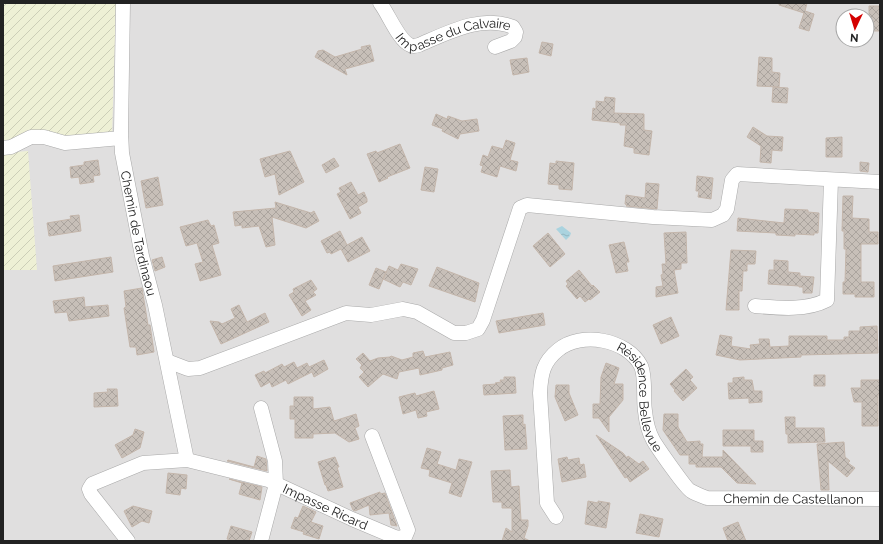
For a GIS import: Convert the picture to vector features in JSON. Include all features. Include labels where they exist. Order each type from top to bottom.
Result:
[{"type":"street","name":"Chemin de Tardinaou","points":[[123,3],[122,153],[137,235],[167,361],[187,460]]},
{"type":"street","name":"Impasse du Calvaire","points":[[380,3],[400,36],[408,45],[414,47],[455,30],[478,24],[494,23],[513,27],[516,32],[515,37],[511,41],[495,47]]},
{"type":"street","points":[[3,148],[11,147],[31,137],[44,137],[65,143],[121,138]]},
{"type":"street","points":[[167,361],[188,370],[200,368],[346,313],[371,314],[403,309],[417,312],[454,333],[466,333],[478,329],[483,320],[520,208],[527,205],[638,216],[712,220],[723,215],[727,209],[732,180],[737,174],[880,182]]},
{"type":"street","points":[[755,306],[782,308],[818,304],[827,300],[831,180]]},
{"type":"street","name":"Résidence Bellevue","points":[[556,517],[547,503],[540,393],[541,377],[546,361],[559,349],[573,343],[588,340],[604,341],[617,345],[628,351],[641,367],[645,392],[644,409],[646,425],[653,440],[689,491],[707,498]]},
{"type":"street","points":[[261,408],[275,461],[276,484],[261,541]]},
{"type":"street","name":"Impasse Ricard","points":[[128,541],[91,494],[89,489],[92,484],[143,463],[187,460],[268,480],[397,538],[405,537],[408,530],[372,436]]},
{"type":"street","name":"Chemin de Castellanon","points":[[707,498],[880,499]]},
{"type":"shaded area","points":[[3,3],[880,3],[880,541],[3,541]]},
{"type":"green space","points":[[3,3],[116,3],[112,136],[3,145]]},
{"type":"green space","points":[[28,151],[37,270],[3,270],[3,153]]},
{"type":"water","points":[[562,226],[571,233],[566,240],[556,229]]},
{"type":"building","points":[[779,3],[807,3],[805,11],[814,14],[809,31],[799,28],[804,13],[779,5]]},
{"type":"building","points":[[869,6],[879,6],[880,31],[875,31],[875,8],[869,8]]},
{"type":"building","points":[[542,42],[553,44],[551,56],[539,53]]},
{"type":"building","points":[[370,45],[374,61],[345,69],[347,75],[315,57],[318,51],[323,50],[335,57]]},
{"type":"building","points":[[759,57],[772,58],[772,72],[780,73],[779,87],[757,86]]},
{"type":"building","points":[[527,58],[529,72],[513,75],[510,60]]},
{"type":"building","points":[[773,87],[788,88],[787,103],[772,102]]},
{"type":"building","points":[[605,97],[615,98],[614,113],[644,114],[644,130],[652,131],[649,155],[634,153],[634,148],[624,146],[626,125],[592,120],[593,108],[596,109],[596,101],[604,102]]},
{"type":"building","points":[[436,114],[447,119],[448,116],[462,121],[477,119],[479,131],[460,134],[458,139],[442,131],[443,129],[432,125]]},
{"type":"building","points":[[753,127],[767,136],[783,137],[782,151],[772,150],[771,163],[760,162],[761,146],[747,137]]},
{"type":"building","points":[[842,137],[842,157],[826,157],[826,138]]},
{"type":"building","points":[[506,140],[515,143],[510,160],[518,162],[516,171],[500,166],[497,177],[481,172],[483,166],[480,165],[483,155],[488,157],[492,146],[503,149]]},
{"type":"building","points":[[400,144],[410,168],[387,177],[388,178],[379,182],[367,154],[376,151],[377,153]]},
{"type":"building","points":[[290,151],[304,182],[279,195],[275,174],[265,177],[260,159]]},
{"type":"building","points":[[334,158],[339,166],[326,173],[322,165]]},
{"type":"building","points":[[98,160],[100,175],[93,176],[94,182],[80,184],[79,177],[71,178],[70,167],[84,165],[84,162]]},
{"type":"building","points":[[556,161],[574,163],[572,190],[559,189],[559,185],[548,184],[550,163],[556,164]]},
{"type":"building","points":[[860,162],[869,163],[868,172],[860,171]]},
{"type":"building","points":[[425,167],[438,169],[434,192],[421,190]]},
{"type":"building","points":[[697,176],[713,178],[711,199],[698,197],[699,191],[696,191]]},
{"type":"building","points":[[158,177],[163,205],[146,208],[141,181]]},
{"type":"building","points":[[351,182],[358,195],[364,192],[367,202],[358,207],[361,213],[350,219],[337,194],[341,192],[339,188]]},
{"type":"building","points":[[646,183],[659,184],[657,209],[626,206],[626,195],[645,198]]},
{"type":"building","points":[[843,196],[853,196],[852,218],[869,219],[869,232],[878,232],[878,244],[861,244],[861,282],[874,282],[874,297],[855,297],[855,294],[843,294],[846,249],[844,249],[844,231],[842,231]]},
{"type":"building","points":[[275,202],[311,213],[314,211],[319,221],[306,228],[272,217],[275,245],[266,247],[259,226],[242,228],[242,225],[235,226],[233,212],[276,208]]},
{"type":"building","points":[[785,209],[808,210],[808,212],[819,213],[818,233],[814,233],[814,235],[795,234],[795,236],[776,235],[776,233],[737,231],[738,218],[784,223]]},
{"type":"building","points":[[79,215],[81,231],[49,236],[47,223],[71,219],[70,216]]},
{"type":"building","points":[[208,220],[211,226],[214,225],[219,243],[212,245],[221,275],[200,281],[195,264],[203,262],[197,243],[186,246],[180,227]]},
{"type":"building","points":[[340,231],[347,245],[362,237],[370,251],[348,262],[341,249],[331,254],[330,252],[327,253],[321,241]]},
{"type":"building","points":[[686,232],[687,263],[681,263],[681,269],[674,270],[678,293],[656,297],[656,287],[663,286],[661,275],[663,274],[662,264],[666,264],[664,233]]},
{"type":"building","points":[[548,233],[565,254],[550,267],[533,246]]},
{"type":"building","points":[[624,242],[629,262],[626,262],[628,271],[616,273],[609,245]]},
{"type":"building","points":[[731,250],[756,251],[755,264],[747,264],[747,271],[743,271],[742,291],[739,291],[739,310],[726,310]]},
{"type":"building","points":[[111,257],[113,272],[55,281],[53,266]]},
{"type":"building","points":[[162,257],[165,267],[155,271],[152,260]]},
{"type":"building","points":[[774,260],[788,261],[788,272],[800,273],[800,276],[814,277],[812,293],[803,293],[803,287],[799,286],[768,284],[769,270],[774,270]]},
{"type":"building","points":[[401,264],[418,269],[411,285],[403,282],[400,287],[383,279],[389,266],[398,270]]},
{"type":"building","points":[[437,267],[479,283],[475,302],[429,286]]},
{"type":"building","points":[[376,268],[386,272],[379,289],[369,285]]},
{"type":"building","points":[[579,270],[592,286],[593,285],[600,292],[585,302],[580,296],[577,299],[566,286],[568,284],[566,281]]},
{"type":"building","points":[[311,280],[317,289],[313,292],[316,295],[305,301],[311,310],[302,316],[289,295],[294,292],[293,289]]},
{"type":"building","points":[[142,288],[154,352],[137,355],[136,347],[130,347],[124,308],[126,307],[124,291]]},
{"type":"building","points":[[84,297],[85,307],[108,305],[109,316],[69,321],[67,312],[55,313],[53,301]]},
{"type":"building","points":[[239,305],[247,322],[265,313],[269,322],[221,344],[210,321],[219,322],[222,324],[235,318],[231,309]]},
{"type":"building","points":[[543,313],[545,325],[499,333],[496,321]]},
{"type":"building","points":[[671,317],[679,336],[661,344],[653,325]]},
{"type":"building","points":[[877,326],[878,353],[801,355],[801,357],[740,360],[716,355],[720,335],[732,337],[731,346],[751,349],[750,345],[760,344],[759,339],[769,339],[770,347],[789,346],[789,336],[827,336],[827,340],[844,340],[844,337],[849,337],[849,331],[860,331],[860,327]]},
{"type":"building","points":[[423,351],[425,357],[450,352],[453,365],[442,368],[442,370],[420,375],[419,368],[399,372],[397,379],[383,374],[368,387],[359,377],[364,372],[360,368],[362,365],[356,359],[363,353],[370,361],[391,356],[402,360],[413,357],[413,353]]},
{"type":"building","points":[[324,360],[328,369],[314,377],[312,372],[288,384],[286,380],[272,387],[270,382],[261,387],[255,375],[264,371],[265,373],[282,364],[284,367],[294,362],[297,368],[307,363],[309,367]]},
{"type":"building","points":[[606,363],[619,368],[614,384],[623,384],[623,400],[609,417],[609,432],[599,418],[593,418],[593,404],[600,404],[601,377]]},
{"type":"building","points":[[686,369],[693,377],[690,380],[697,388],[683,401],[670,384]]},
{"type":"building","points":[[814,375],[825,375],[825,386],[814,386]]},
{"type":"building","points":[[504,377],[515,377],[516,393],[484,395],[483,385],[496,384],[495,383],[501,382],[500,380],[504,380]]},
{"type":"building","points":[[744,377],[744,380],[752,380],[754,391],[762,391],[762,402],[749,403],[749,398],[729,399],[728,383],[733,383],[733,378]]},
{"type":"building","points":[[861,380],[880,380],[880,395],[878,395],[878,426],[862,426],[862,402],[854,402],[851,388],[861,388]]},
{"type":"building","points":[[556,385],[569,385],[569,393],[578,415],[565,421],[555,397]]},
{"type":"building","points":[[107,389],[117,389],[118,406],[94,407],[94,393],[108,392]]},
{"type":"building","points":[[434,391],[439,409],[426,412],[427,416],[418,418],[416,410],[403,414],[399,397],[415,393],[416,396]]},
{"type":"building","points":[[294,397],[313,397],[313,409],[330,407],[334,421],[356,414],[359,426],[355,428],[359,439],[349,442],[335,433],[313,434],[313,438],[295,438],[295,419],[290,419],[290,406],[294,406]]},
{"type":"building","points":[[664,414],[678,414],[678,427],[687,442],[700,441],[700,444],[703,444],[702,457],[723,457],[723,450],[756,484],[737,483],[721,467],[696,467],[696,464],[689,464],[689,455],[680,455],[663,430]]},
{"type":"building","points":[[523,415],[527,449],[505,450],[503,416]]},
{"type":"building","points":[[785,417],[795,417],[795,428],[824,428],[825,442],[788,443]]},
{"type":"building","points":[[135,429],[144,432],[140,448],[122,458],[115,445],[133,435]]},
{"type":"building","points":[[723,430],[754,430],[754,441],[763,441],[763,452],[751,452],[751,446],[723,446]]},
{"type":"building","points":[[596,435],[623,453],[627,458],[628,456],[639,464],[643,461],[649,469],[630,482],[627,477],[625,478]]},
{"type":"building","points":[[844,442],[845,457],[850,461],[848,463],[855,468],[847,477],[828,461],[829,490],[821,490],[817,444]]},
{"type":"building","points":[[427,448],[441,452],[437,464],[456,470],[459,459],[472,462],[461,497],[449,493],[452,483],[429,476],[430,470],[421,468]]},
{"type":"building","points":[[257,456],[266,459],[267,471],[227,461],[254,467]]},
{"type":"building","points":[[335,457],[339,467],[337,467],[343,487],[328,491],[318,462]]},
{"type":"building","points":[[567,457],[568,460],[579,458],[580,465],[584,464],[586,477],[562,482],[558,459]]},
{"type":"building","points":[[510,470],[511,487],[519,486],[521,520],[528,520],[528,526],[524,538],[530,541],[502,541],[506,528],[512,532],[512,508],[502,508],[502,502],[493,502],[491,471]]},
{"type":"building","points":[[168,473],[187,475],[186,489],[181,488],[180,495],[166,493]]},
{"type":"building","points":[[229,479],[262,487],[260,500],[239,494],[242,483]]},
{"type":"building","points":[[380,492],[380,494],[385,493],[397,526],[391,525],[389,513],[370,515],[369,505],[355,511],[353,510],[350,503]]},
{"type":"building","points":[[588,501],[610,503],[606,528],[585,524]]},
{"type":"building","points":[[133,506],[152,511],[149,523],[142,521],[132,527],[124,511]]},
{"type":"building","points":[[303,506],[316,512],[311,522],[323,526],[319,539],[291,528],[295,517],[298,518]]},
{"type":"building","points":[[640,514],[663,519],[659,537],[636,533]]},
{"type":"building","points":[[738,522],[746,541],[728,541],[723,528]]},
{"type":"building","points":[[231,526],[252,532],[249,541],[235,541],[227,539]]}]
